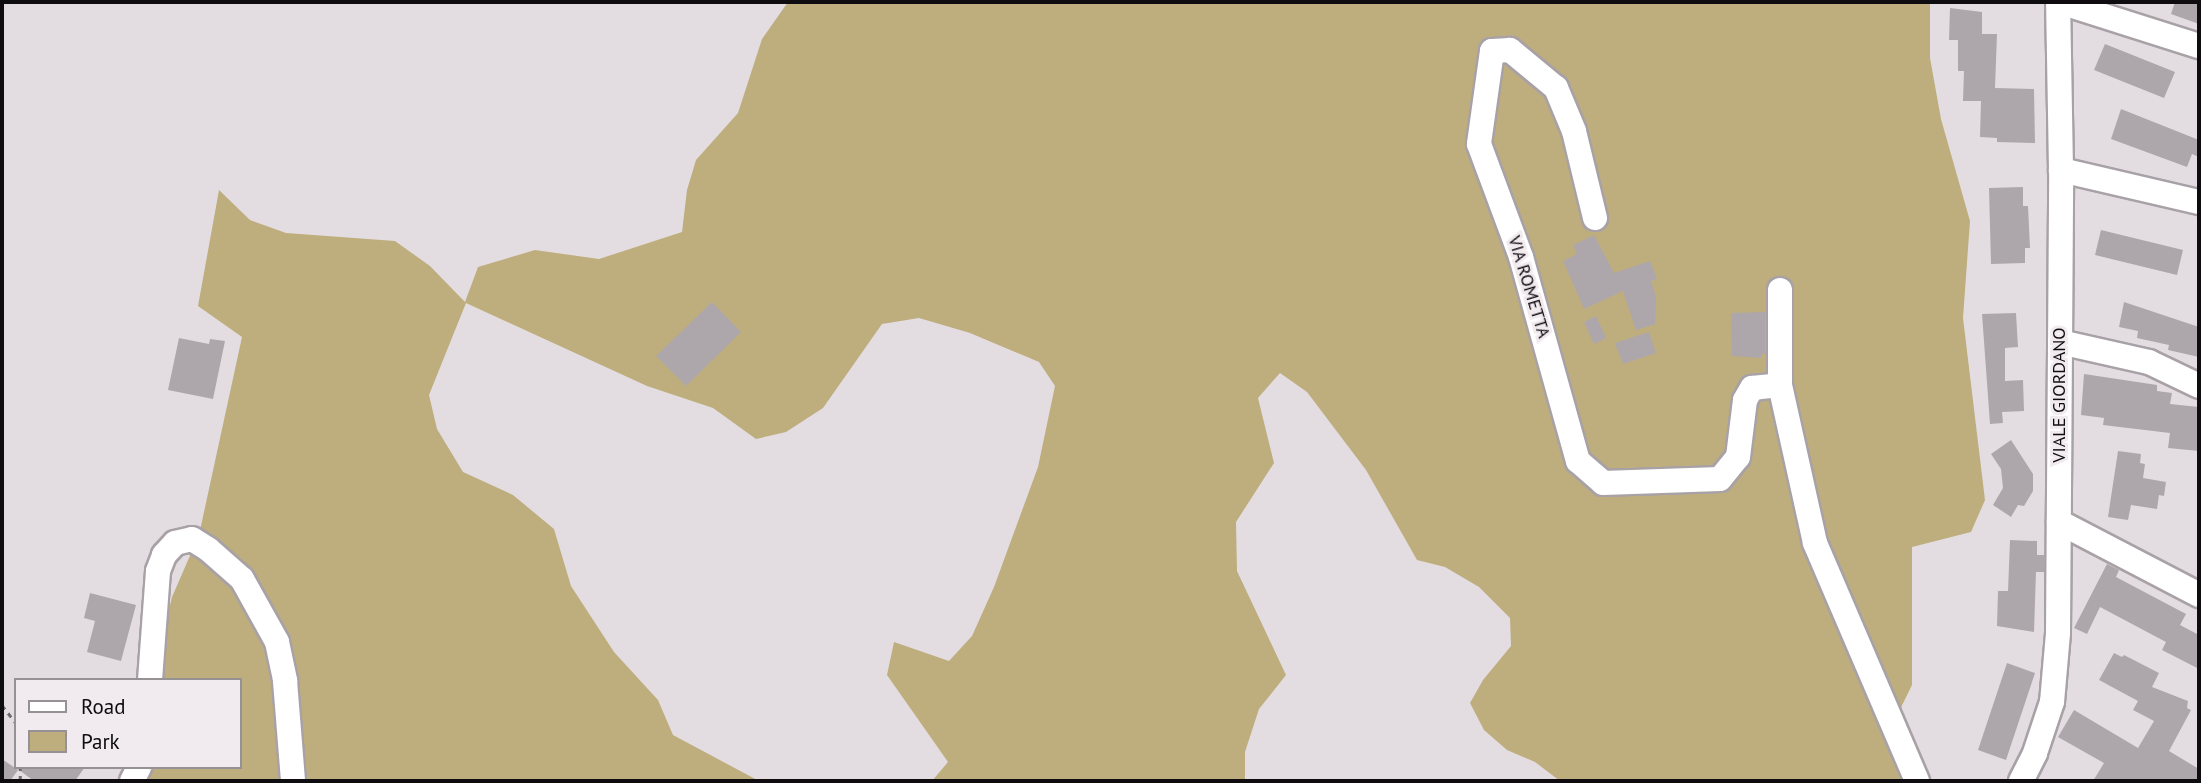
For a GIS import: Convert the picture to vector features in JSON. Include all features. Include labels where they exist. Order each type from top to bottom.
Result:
[{"type":"street","points":[[2059,2],[2199,46]]},
{"type":"street","name":"VIALE GIORDANO","points":[[2021,781],[2035,753],[2052,702],[2058,633],[2061,170],[2059,2]]},
{"type":"street","name":"VIA ROMETTA","points":[[1595,218],[1574,131],[1556,88],[1510,50],[1492,51],[1479,144],[1521,257],[1578,461],[1603,483],[1720,479],[1738,457],[1745,400],[1752,387],[1780,385]]},
{"type":"street","points":[[2061,170],[2199,202]]},
{"type":"street","points":[[1780,290],[1780,385],[1815,543],[1917,781]]},
{"type":"street","points":[[2060,342],[2149,362],[2199,386]]},
{"type":"street","points":[[2059,522],[2199,595]]},
{"type":"street","points":[[150,678],[158,571],[164,555],[175,543],[192,539],[208,549],[242,579],[277,642],[285,681],[293,781]]},
{"type":"path","points":[[2,705],[14,720]]},
{"type":"green space","points":[[788,2],[1930,2],[1930,58],[1941,119],[1970,221],[1963,318],[1985,500],[1971,532],[1912,547],[1912,685],[1885,740],[1904,781],[1560,781],[1535,762],[1507,750],[1484,730],[1470,703],[1483,680],[1511,646],[1510,618],[1479,587],[1445,567],[1417,560],[1366,470],[1307,392],[1280,373],[1258,398],[1274,463],[1236,522],[1237,571],[1286,675],[1259,709],[1245,752],[1245,781],[932,781],[948,762],[887,675],[894,642],[949,661],[972,636],[994,587],[1038,467],[1055,386],[1039,362],[970,333],[919,318],[882,324],[823,408],[786,432],[756,439],[713,408],[647,386],[466,303],[429,395],[437,429],[463,472],[513,495],[554,529],[571,586],[614,652],[658,700],[673,735],[759,781],[128,781],[131,769],[242,769],[242,678],[152,678],[172,597],[199,535],[242,337],[198,306],[219,190],[250,220],[286,233],[395,241],[430,266],[465,302],[478,267],[535,250],[599,259],[682,232],[687,190],[696,160],[738,113],[762,39]]},
{"type":"building","points":[[2175,2],[2199,2],[2199,24],[2171,14]]},
{"type":"building","points":[[1950,8],[1982,12],[1982,34],[1997,34],[1995,88],[2034,89],[2035,143],[1997,142],[1997,138],[1980,137],[1981,101],[1963,101],[1964,71],[1958,71],[1958,40],[1949,40]]},
{"type":"building","points":[[2105,44],[2175,72],[2164,98],[2094,70]]},
{"type":"building","points":[[2121,109],[2199,140],[2199,157],[2192,154],[2187,167],[2111,139]]},
{"type":"building","points":[[2023,187],[2023,206],[2028,206],[2030,248],[2025,248],[2025,263],[1991,264],[1989,188]]},
{"type":"building","points":[[2101,230],[2183,250],[2177,275],[2095,255]]},
{"type":"building","points":[[1594,235],[1614,273],[1650,261],[1657,279],[1651,281],[1656,297],[1655,324],[1636,330],[1623,291],[1584,309],[1563,261],[1577,254],[1573,245]]},
{"type":"building","points":[[712,302],[741,332],[686,386],[656,356]]},
{"type":"building","points":[[2124,302],[2199,327],[2199,357],[2168,350],[2169,345],[2137,338],[2138,331],[2119,327]]},
{"type":"building","points":[[1765,312],[1765,354],[1761,354],[1761,358],[1732,356],[1731,313]]},
{"type":"building","points":[[2016,313],[2018,347],[2005,348],[2005,381],[2023,380],[2024,411],[2002,412],[2003,423],[1990,424],[1982,314]]},
{"type":"building","points":[[1596,316],[1606,338],[1594,344],[1584,322]]},
{"type":"building","points":[[1649,332],[1656,353],[1623,364],[1615,343]]},
{"type":"building","points":[[179,338],[209,344],[210,339],[225,341],[213,399],[168,390]]},
{"type":"building","points":[[2084,374],[2157,385],[2157,391],[2172,393],[2170,404],[2199,407],[2199,451],[2168,448],[2170,433],[2103,425],[2104,418],[2081,415]]},
{"type":"building","points":[[2011,440],[2033,474],[2033,491],[2024,506],[2018,505],[2011,517],[1993,505],[2003,488],[2001,469],[1991,454]]},
{"type":"building","points":[[2118,451],[2141,454],[2140,463],[2145,464],[2143,478],[2166,482],[2164,496],[2159,495],[2157,509],[2131,505],[2128,520],[2108,517]]},
{"type":"building","points":[[2010,540],[2037,541],[2037,555],[2044,555],[2044,572],[2036,572],[2034,632],[1997,626],[1998,591],[2008,591]]},
{"type":"building","points":[[2107,564],[2119,570],[2116,577],[2186,614],[2180,625],[2199,635],[2199,669],[2162,650],[2166,642],[2100,607],[2087,634],[2074,628]]},
{"type":"building","points":[[90,593],[136,605],[121,661],[87,652],[95,621],[84,618]]},
{"type":"building","points":[[2114,653],[2122,657],[2124,655],[2159,673],[2152,687],[2188,701],[2187,708],[2191,710],[2169,751],[2199,769],[2199,781],[2093,781],[2104,763],[2058,737],[2074,710],[2138,748],[2154,721],[2133,710],[2138,701],[2099,680]]},
{"type":"building","points":[[2007,663],[2035,673],[2006,760],[1978,750]]},
{"type":"building","points":[[2,759],[18,770],[10,781],[2,781]]},
{"type":"building","points":[[18,769],[84,769],[75,781],[34,781]]}]
